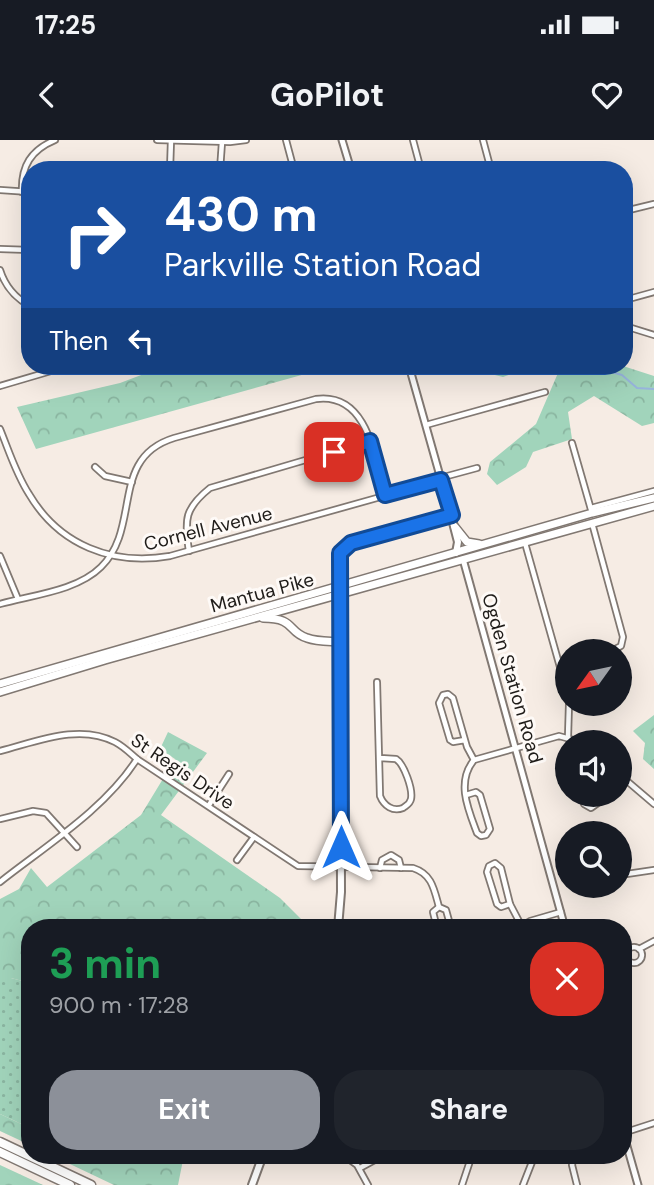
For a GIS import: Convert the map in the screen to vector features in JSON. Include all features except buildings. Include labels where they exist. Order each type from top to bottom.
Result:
[{"type":"highway","points":[[0,1142],[21,1152]]},
{"type":"highway","points":[[0,1152],[21,1162]]},
{"type":"highway","points":[[25,1164],[70,1185]]},
{"type":"highway","points":[[47,1164],[91,1185]]},
{"type":"main road","name":"Mantua Pike","points":[[0,692],[252,618],[456,553],[554,526],[591,510],[653,506]]},
{"type":"main road","name":"Mantua Pike","points":[[0,684],[653,506]]},
{"type":"main road","points":[[338,919],[341,868],[340,553],[351,543],[452,515],[458,542],[456,553]]},
{"type":"main road","points":[[455,527],[467,542],[480,544],[549,525],[554,526]]},
{"type":"main road","points":[[252,618],[279,619],[289,622],[305,638],[341,642]]},
{"type":"main road","points":[[252,1185],[260,1164]]},
{"type":"street","points":[[28,161],[42,146],[55,140]]},
{"type":"street","points":[[157,140],[246,140]]},
{"type":"street","points":[[170,161],[171,140]]},
{"type":"street","points":[[286,140],[292,161]]},
{"type":"street","points":[[342,140],[348,161]]},
{"type":"street","points":[[413,140],[419,161]]},
{"type":"street","points":[[483,140],[489,161]]},
{"type":"street","points":[[221,161],[222,142]]},
{"type":"street","points":[[0,190],[21,192]]},
{"type":"street","points":[[633,209],[654,204]]},
{"type":"street","points":[[0,249],[21,250]]},
{"type":"street","points":[[0,270],[13,294],[21,300]]},
{"type":"street","points":[[633,298],[654,292]]},
{"type":"street","points":[[633,328],[654,335]]},
{"type":"street","points":[[0,386],[37,375]]},
{"type":"street","points":[[411,375],[452,515]]},
{"type":"street","points":[[426,425],[545,392]]},
{"type":"street","points":[[0,604],[71,585],[102,566],[116,551],[132,482],[141,459],[164,441],[316,399],[334,399],[352,408],[365,425],[385,495]]},
{"type":"street","name":"Cornell Avenue","points":[[0,429],[24,486],[46,517],[76,541],[110,556],[140,560],[189,551],[477,468]]},
{"type":"street","points":[[189,551],[186,524],[189,510],[210,488],[370,441]]},
{"type":"street","points":[[572,443],[591,510],[654,491]]},
{"type":"street","points":[[0,447],[6,445]]},
{"type":"street","points":[[95,467],[105,476],[132,482]]},
{"type":"street","points":[[592,523],[622,639]]},
{"type":"street","points":[[525,542],[555,648]]},
{"type":"street","points":[[0,556],[18,599]]},
{"type":"street","name":"Ogden Station Road","points":[[463,559],[563,919]]},
{"type":"street","points":[[377,682],[380,798],[390,808],[403,808],[411,798],[403,765],[396,759],[380,758]]},
{"type":"street","points":[[465,740],[450,740],[439,703],[443,695],[448,694],[453,698],[465,740],[474,760]]},
{"type":"street","name":"St Regis Drive","points":[[0,751],[78,733],[107,738],[298,866],[380,868]]},
{"type":"street","points":[[466,795],[480,795],[489,829],[486,835],[477,833],[463,787],[464,776],[474,760],[555,738]]},
{"type":"street","points":[[0,882],[107,797],[137,759]]},
{"type":"street","points":[[209,805],[229,774]]},
{"type":"street","points":[[632,785],[654,804]]},
{"type":"street","points":[[0,819],[33,811],[46,813],[77,847]]},
{"type":"street","points":[[237,860],[254,837]]},
{"type":"street","points":[[401,868],[399,860],[391,855],[382,860],[380,868],[418,869],[428,876],[439,906],[447,912],[449,919]]},
{"type":"street","points":[[510,904],[501,907],[497,904],[487,872],[492,864],[498,864],[501,868],[517,919]]},
{"type":"street","points":[[632,873],[654,870]]},
{"type":"street","points":[[435,919],[433,912],[439,906]]},
{"type":"street","points":[[540,919],[561,912]]},
{"type":"street","points":[[639,949],[654,941]]},
{"type":"street","points":[[632,1129],[654,1123]]},
{"type":"street","points":[[355,1164],[360,1168],[368,1185]]},
{"type":"street","points":[[360,1168],[367,1164]]},
{"type":"street","points":[[462,1185],[469,1164]]},
{"type":"street","points":[[523,1185],[531,1164]]},
{"type":"street","points":[[573,1164],[577,1185]]},
{"type":"street","points":[[632,1164],[638,1185]]},
{"type":"green space","points":[[633,369],[654,376],[654,423],[642,426],[594,396],[568,412],[572,439],[533,452],[526,467],[497,485],[487,474],[490,462],[536,424],[557,375],[633,375]]},
{"type":"green space","points":[[141,375],[302,375],[36,449],[17,407],[120,383]]},
{"type":"green space","points":[[654,715],[654,769],[643,759],[645,743],[633,731]]},
{"type":"green space","points":[[168,732],[207,753],[161,815],[280,898],[301,919],[21,919],[21,981],[0,978],[0,899],[19,889],[31,868],[47,887],[141,815],[175,759],[160,749]]},
{"type":"green space","points":[[0,978],[11,978],[21,981],[21,1124],[0,1114]]},
{"type":"green space","points":[[0,1114],[21,1124],[21,1141],[0,1131]]},
{"type":"green space","points":[[70,1164],[182,1164],[178,1185],[114,1185]]},
{"type":"green space","points":[[0,1165],[43,1185],[0,1185]]},
{"type":"waterway","points":[[622,375],[637,388],[654,389]]},
{"type":"route","points":[[334,452],[370,441],[385,495],[441,480],[452,515],[351,543],[340,553],[341,847]]}]
